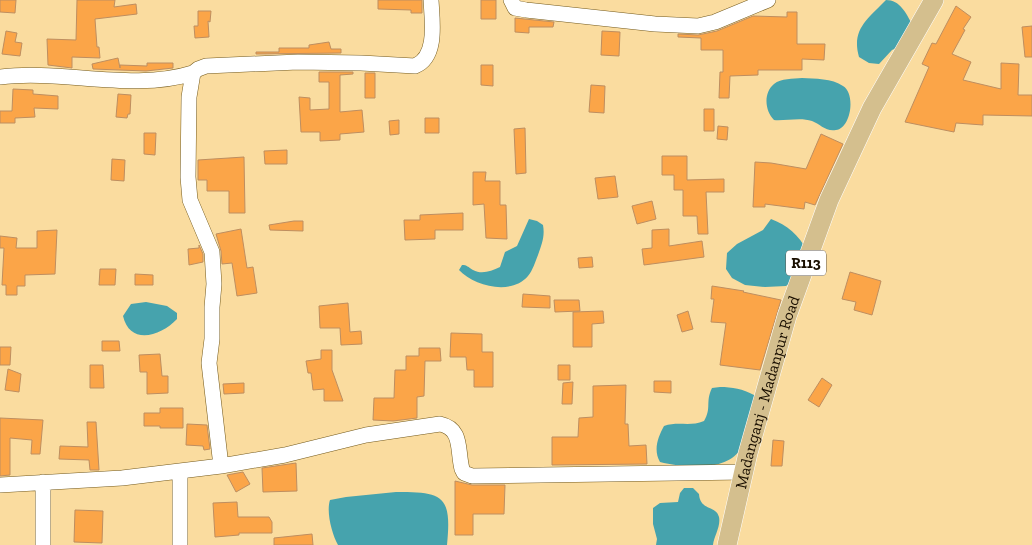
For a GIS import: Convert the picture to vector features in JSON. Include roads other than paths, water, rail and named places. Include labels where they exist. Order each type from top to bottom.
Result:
[{"type":"main road","name":"Madanganj - Madanpur Road","points":[[727,545],[744,472],[787,316],[829,200],[872,108],[934,0]]},
{"type":"street","points":[[0,76],[22,74],[121,80],[156,80],[181,77],[206,66],[298,62],[415,66],[422,63],[430,48],[432,38],[431,0]]},
{"type":"street","points":[[511,0],[515,8],[526,10],[655,24],[698,26],[714,22],[768,0]]},
{"type":"street","points":[[193,73],[189,97],[188,177],[190,200],[212,252],[214,284],[209,363],[221,466]]},
{"type":"street","points":[[0,485],[122,478],[221,466],[284,455],[366,436],[440,424],[450,426],[455,432],[462,469],[464,473],[472,476],[744,472]]},
{"type":"street","points":[[180,471],[180,545]]},
{"type":"street","points":[[43,482],[43,545]]},
{"type":"water","points":[[886,0],[899,5],[912,24],[905,44],[892,50],[879,64],[869,63],[859,57],[857,39],[867,19]]},
{"type":"water","points":[[802,78],[823,79],[839,83],[847,90],[850,110],[841,128],[829,130],[808,120],[774,120],[766,102],[770,88],[780,81]]},
{"type":"water","points":[[529,219],[543,225],[544,229],[541,247],[533,269],[521,282],[512,286],[493,286],[474,280],[459,270],[462,265],[480,272],[500,267],[505,252],[517,246]]},
{"type":"water","points":[[771,219],[792,231],[807,251],[799,276],[786,286],[765,287],[745,285],[732,278],[726,269],[727,253],[737,244],[763,230]]},
{"type":"water","points":[[146,302],[167,306],[177,313],[177,319],[163,330],[155,333],[139,335],[132,332],[123,316],[131,304]]},
{"type":"water","points":[[720,387],[746,391],[754,395],[756,402],[740,450],[725,462],[714,465],[692,467],[660,462],[657,453],[658,439],[664,426],[694,424],[704,421],[708,412],[712,388]]},
{"type":"water","points":[[684,488],[693,488],[699,494],[702,503],[717,513],[719,524],[713,545],[656,545],[653,508],[660,503],[678,502],[680,493]]},
{"type":"water","points":[[396,492],[424,493],[441,500],[448,516],[447,545],[338,545],[330,523],[330,500]]}]
